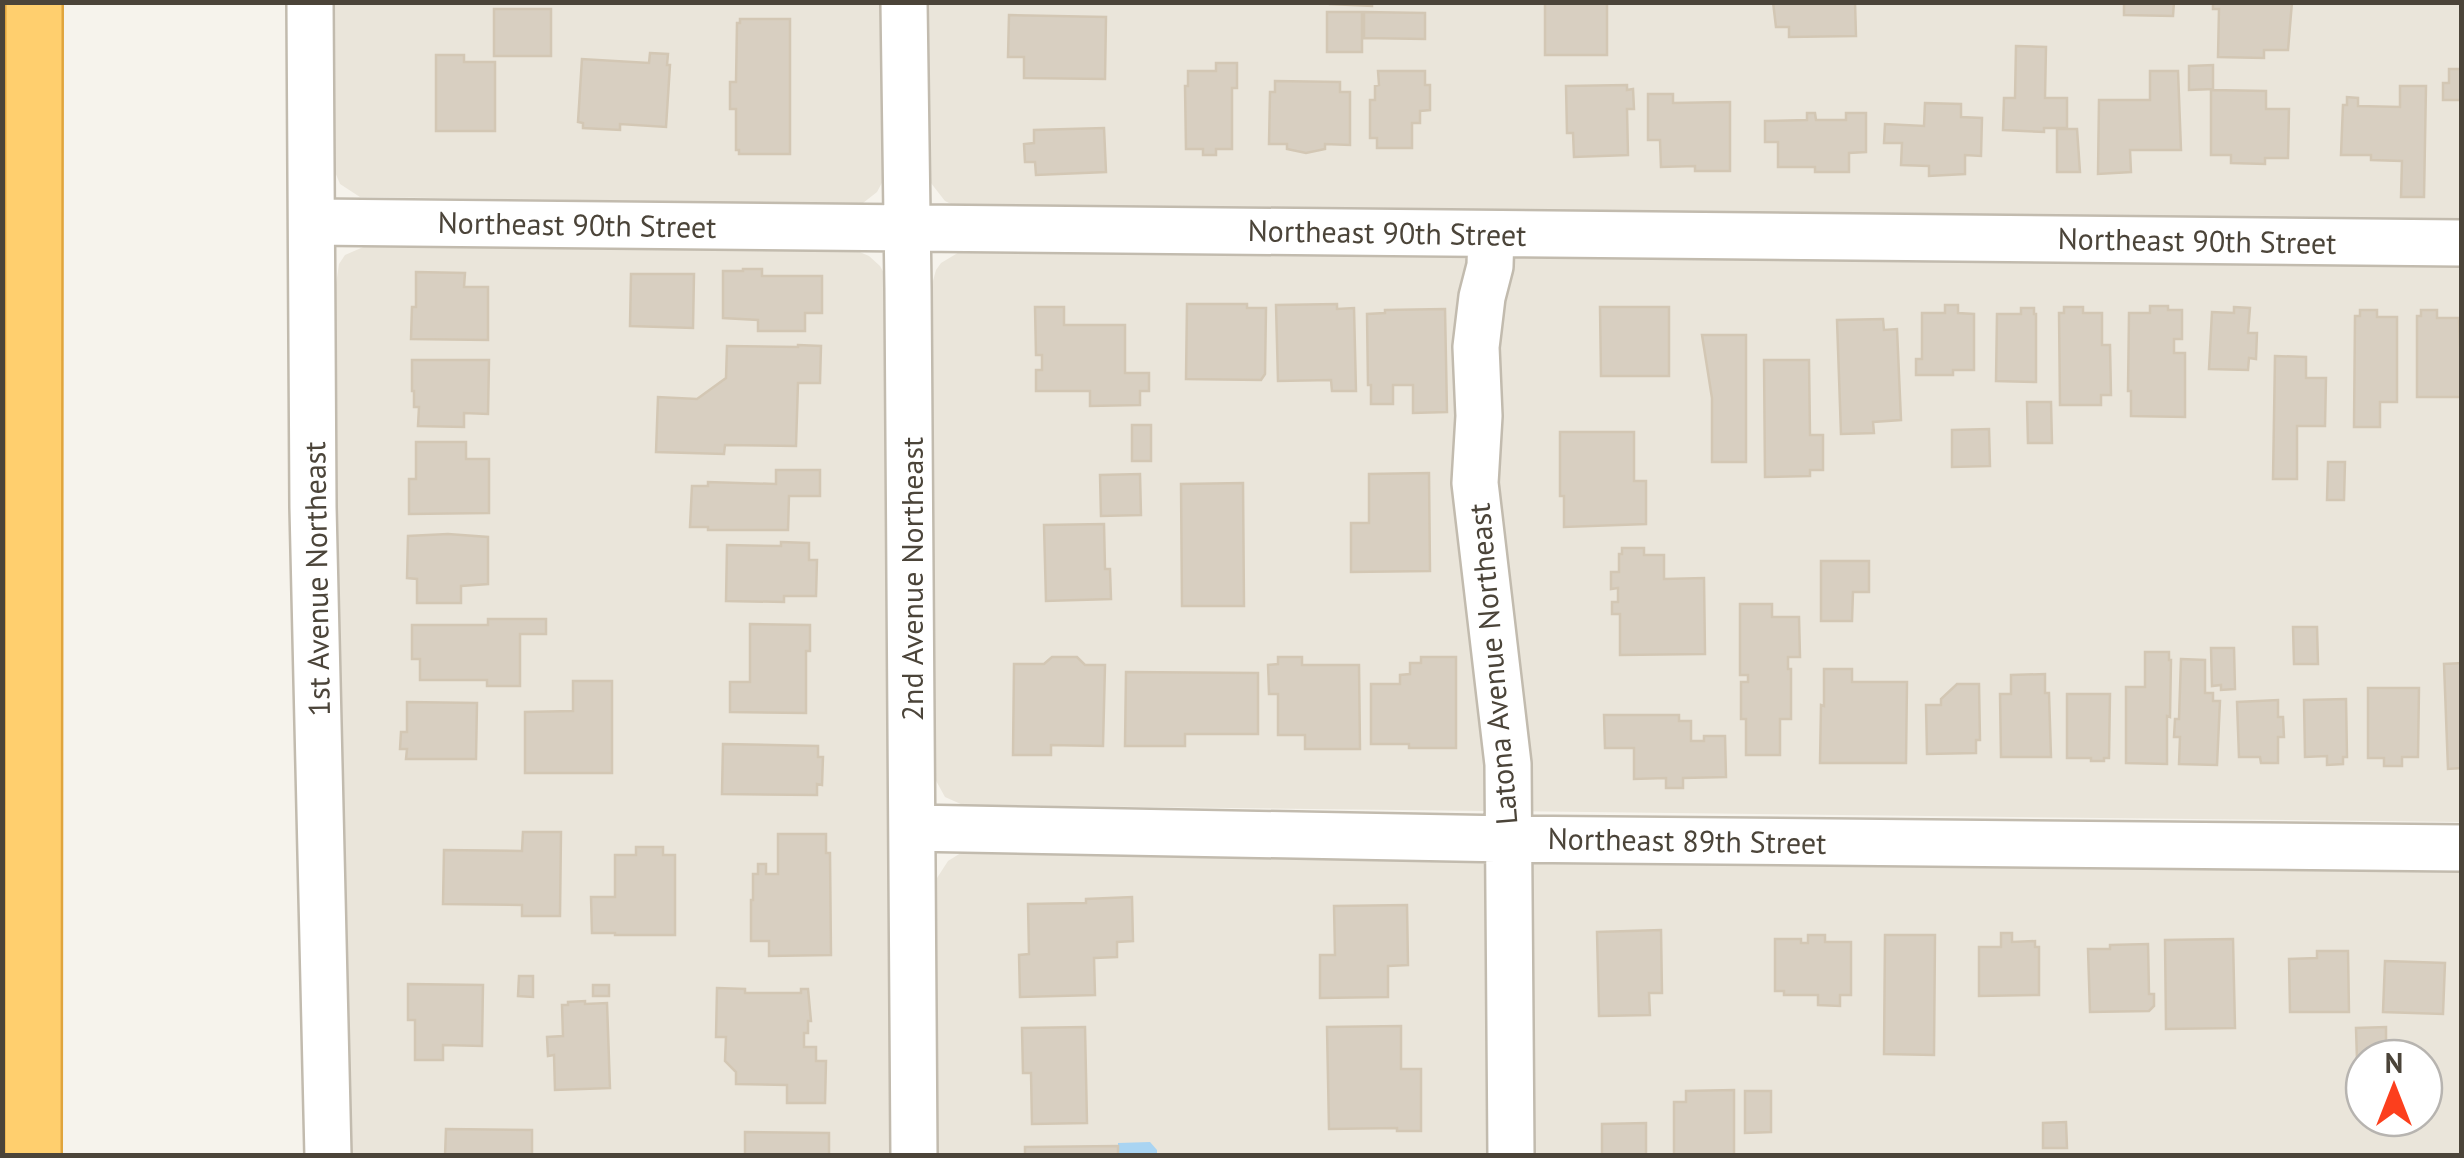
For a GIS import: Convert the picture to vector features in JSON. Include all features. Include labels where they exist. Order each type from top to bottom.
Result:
[{"type":"highway","points":[[34,2],[39,1141]]},
{"type":"street","name":"1st Avenue Northeast","points":[[310,2],[314,507],[328,1156]]},
{"type":"street","name":"2nd Avenue Northeast","points":[[904,2],[914,1156]]},
{"type":"street","name":"Northeast 90th Street","points":[[312,222],[2462,243]]},
{"type":"street","name":"Latona Avenue Northeast","points":[[1490,234],[1490,266],[1476,346],[1479,416],[1475,483],[1506,736],[1510,1156]]},
{"type":"street","name":"Northeast 89th Street","points":[[912,828],[1509,839],[2462,848]]},
{"type":"shaded area","points":[[333,3],[884,3],[885,177],[877,192],[855,204],[360,197],[340,184],[335,172]]},
{"type":"shaded area","points":[[926,3],[2461,3],[2461,222],[953,205],[927,178]]},
{"type":"shaded area","points":[[368,245],[855,250],[880,266],[886,288],[891,1155],[341,1155],[335,291],[339,264],[345,255]]},
{"type":"shaded area","points":[[961,251],[2461,267],[2461,822],[963,805],[945,797],[934,777],[931,288],[941,263]]},
{"type":"shaded area","points":[[964,851],[2461,867],[2461,1155],[938,1155],[937,878],[948,861]]},
{"type":"water","points":[[1150,1142],[1157,1155],[1118,1155],[1118,1143]]},
{"type":"building","points":[[1372,2],[1372,6],[1330,4]]},
{"type":"building","points":[[1545,2],[1607,2],[1607,55],[1545,55]]},
{"type":"building","points":[[1773,2],[1855,2],[1856,36],[1789,37],[1789,27],[1776,27]]},
{"type":"building","points":[[2124,2],[2174,2],[2173,16],[2124,15]]},
{"type":"building","points":[[2213,2],[2292,2],[2288,50],[2264,50],[2264,58],[2218,57],[2219,9],[2213,9]]},
{"type":"building","points":[[494,9],[551,9],[551,56],[494,56]]},
{"type":"building","points":[[1327,12],[1362,12],[1362,52],[1327,52]]},
{"type":"building","points":[[1364,12],[1425,13],[1425,39],[1364,38]]},
{"type":"building","points":[[1009,15],[1106,17],[1105,79],[1024,78],[1024,57],[1008,57]]},
{"type":"building","points":[[740,19],[790,19],[790,154],[739,154],[736,150],[736,109],[730,109],[730,82],[736,82]]},
{"type":"building","points":[[2016,46],[2046,47],[2045,98],[2067,98],[2067,128],[2044,128],[2044,132],[2003,130],[2004,98],[2015,98]]},
{"type":"building","points":[[650,53],[668,54],[666,127],[620,124],[620,130],[583,128],[583,123],[578,122],[582,59],[649,63]]},
{"type":"building","points":[[436,55],[464,55],[464,62],[495,62],[495,131],[436,131]]},
{"type":"building","points":[[1216,63],[1237,63],[1237,88],[1232,88],[1232,149],[1216,149],[1216,155],[1203,155],[1203,149],[1186,149],[1185,86],[1188,71],[1216,71]]},
{"type":"building","points":[[2213,65],[2213,89],[2189,90],[2189,66]]},
{"type":"building","points":[[2449,69],[2462,69],[2462,100],[2443,100],[2443,83],[2449,83]]},
{"type":"building","points":[[1378,71],[1425,71],[1425,85],[1430,85],[1430,110],[1420,111],[1420,123],[1412,123],[1412,148],[1377,148],[1377,138],[1370,138],[1370,100],[1375,100]]},
{"type":"building","points":[[2150,71],[2178,71],[2181,150],[2130,150],[2131,172],[2098,174],[2099,100],[2150,100]]},
{"type":"building","points":[[1275,81],[1340,82],[1340,92],[1350,92],[1350,145],[1325,144],[1325,149],[1306,153],[1287,149],[1287,144],[1269,144],[1270,92],[1275,92]]},
{"type":"building","points":[[1627,85],[1627,90],[1633,89],[1634,109],[1627,109],[1628,155],[1574,157],[1573,133],[1567,133],[1566,86]]},
{"type":"building","points":[[2400,86],[2426,86],[2424,197],[2401,197],[2402,161],[2341,155],[2343,105],[2347,105],[2347,97],[2358,98],[2358,106],[2400,107]]},
{"type":"building","points":[[2211,90],[2266,91],[2266,109],[2289,109],[2288,158],[2265,158],[2265,164],[2231,163],[2231,155],[2211,155]]},
{"type":"building","points":[[1648,94],[1673,94],[1673,103],[1730,102],[1730,171],[1661,167],[1660,140],[1648,140]]},
{"type":"building","points":[[1925,103],[1961,104],[1961,117],[1982,118],[1981,156],[1965,155],[1965,174],[1929,176],[1929,166],[1901,165],[1902,143],[1884,143],[1885,124],[1924,126]]},
{"type":"building","points":[[1807,113],[1815,113],[1816,120],[1846,120],[1846,113],[1866,113],[1866,152],[1849,153],[1849,172],[1778,167],[1778,142],[1765,142],[1765,121],[1807,120]]},
{"type":"building","points":[[1104,128],[1106,172],[1036,175],[1035,162],[1025,162],[1024,144],[1034,143],[1034,130]]},
{"type":"building","points":[[2057,129],[2077,129],[2080,172],[2057,172]]},
{"type":"building","points":[[762,269],[762,276],[822,276],[822,313],[805,313],[805,331],[758,331],[758,320],[723,318],[723,271]]},
{"type":"building","points":[[416,272],[465,273],[464,287],[488,287],[488,340],[411,339]]},
{"type":"building","points":[[631,274],[694,274],[693,328],[630,326]]},
{"type":"building","points":[[1187,304],[1247,304],[1247,308],[1266,308],[1265,374],[1261,380],[1186,379]]},
{"type":"building","points":[[1337,304],[1337,309],[1354,308],[1356,391],[1332,391],[1331,380],[1278,381],[1276,305]]},
{"type":"building","points":[[1945,305],[1958,305],[1958,313],[1974,314],[1974,370],[1953,370],[1953,375],[1916,375],[1916,359],[1922,359],[1922,313],[1945,313]]},
{"type":"building","points":[[2150,306],[2182,310],[2182,339],[2174,339],[2174,353],[2185,353],[2185,417],[2131,416],[2129,313],[2150,313]]},
{"type":"building","points":[[1035,307],[1064,307],[1064,325],[1125,325],[1125,373],[1149,373],[1149,391],[1140,391],[1140,405],[1090,406],[1090,391],[1036,391],[1036,370],[1042,370],[1042,355],[1036,355]]},
{"type":"building","points":[[1600,307],[1669,307],[1669,376],[1601,376]]},
{"type":"building","points":[[2064,307],[2102,313],[2102,345],[2110,345],[2111,395],[2101,395],[2101,405],[2060,405],[2059,313],[2064,313]]},
{"type":"building","points":[[2234,307],[2250,308],[2248,333],[2257,333],[2256,359],[2249,358],[2248,370],[2209,369],[2212,312],[2234,313]]},
{"type":"building","points":[[2021,308],[2034,308],[2036,314],[2036,382],[1996,381],[1997,314],[2021,314]]},
{"type":"building","points":[[1445,309],[1447,412],[1413,413],[1413,385],[1393,385],[1393,404],[1371,404],[1367,314]]},
{"type":"building","points":[[2360,310],[2377,310],[2377,317],[2397,317],[2397,402],[2380,402],[2380,427],[2354,427],[2355,316],[2360,316]]},
{"type":"building","points":[[2421,310],[2437,310],[2437,318],[2459,318],[2462,397],[2417,397],[2417,316],[2421,316]]},
{"type":"building","points":[[1883,319],[1884,330],[1897,329],[1901,420],[1873,422],[1874,433],[1841,434],[1837,320]]},
{"type":"building","points":[[1702,335],[1746,335],[1746,462],[1712,462],[1712,398]]},
{"type":"building","points":[[727,346],[821,346],[820,383],[798,383],[796,446],[725,445],[724,454],[656,452],[658,397],[697,399],[726,378]]},
{"type":"building","points":[[2275,356],[2306,357],[2306,378],[2326,378],[2325,426],[2297,426],[2297,479],[2273,479]]},
{"type":"building","points":[[412,360],[489,360],[488,414],[464,413],[464,427],[418,426]]},
{"type":"building","points":[[1764,360],[1809,360],[1810,435],[1823,435],[1823,470],[1810,470],[1810,476],[1765,477]]},
{"type":"building","points":[[2027,402],[2051,402],[2052,443],[2028,443]]},
{"type":"building","points":[[1132,425],[1151,425],[1151,461],[1132,461]]},
{"type":"building","points":[[1989,429],[1990,466],[1952,467],[1952,430]]},
{"type":"building","points":[[1560,432],[1634,432],[1634,481],[1646,481],[1646,524],[1564,527]]},
{"type":"building","points":[[416,442],[466,442],[466,459],[489,459],[489,513],[409,514],[409,479],[416,479]]},
{"type":"building","points":[[2328,462],[2345,462],[2344,500],[2327,500]]},
{"type":"building","points":[[776,470],[820,470],[820,496],[789,496],[788,530],[690,527],[692,486],[708,486],[708,482],[776,484]]},
{"type":"building","points":[[1429,473],[1430,571],[1351,572],[1351,523],[1369,523],[1369,474]]},
{"type":"building","points":[[1140,474],[1141,515],[1101,516],[1100,475]]},
{"type":"building","points":[[1243,483],[1244,606],[1182,606],[1181,484]]},
{"type":"building","points":[[1104,524],[1105,569],[1110,569],[1111,599],[1046,601],[1044,525]]},
{"type":"building","points":[[408,536],[488,537],[488,584],[461,586],[461,603],[417,603],[417,579],[407,578]]},
{"type":"building","points":[[781,542],[809,543],[809,560],[817,560],[816,596],[784,596],[784,602],[726,601],[727,545],[781,546]]},
{"type":"building","points":[[1622,548],[1644,548],[1644,555],[1664,555],[1664,579],[1704,578],[1705,654],[1620,655],[1620,614],[1612,614],[1612,602],[1618,602],[1618,588],[1611,589],[1611,572],[1619,572]]},
{"type":"building","points":[[1821,561],[1869,561],[1869,592],[1853,592],[1852,621],[1821,621]]},
{"type":"building","points":[[1740,604],[1772,604],[1772,617],[1799,617],[1800,657],[1788,657],[1791,719],[1780,719],[1780,755],[1746,755],[1741,682],[1748,682],[1748,675],[1740,675]]},
{"type":"building","points":[[488,619],[546,619],[546,634],[520,634],[520,686],[487,686],[487,680],[420,680],[420,659],[412,659],[412,625],[488,625]]},
{"type":"building","points":[[750,624],[810,625],[806,713],[730,712],[730,682],[750,682]]},
{"type":"building","points":[[2293,627],[2317,627],[2318,664],[2294,664]]},
{"type":"building","points":[[2211,648],[2234,648],[2235,689],[2212,686]]},
{"type":"building","points":[[2145,652],[2169,652],[2171,660],[2167,764],[2126,763],[2126,687],[2145,687]]},
{"type":"building","points":[[1052,657],[1077,657],[1085,665],[1105,665],[1103,746],[1051,745],[1051,755],[1013,755],[1014,664],[1044,664]]},
{"type":"building","points":[[1278,657],[1302,657],[1302,665],[1359,665],[1360,749],[1305,749],[1305,735],[1278,735],[1278,694],[1269,694],[1268,665],[1278,664]]},
{"type":"building","points":[[1421,657],[1456,657],[1456,748],[1371,744],[1371,684],[1400,684],[1400,675],[1410,674],[1410,663],[1421,663]]},
{"type":"building","points":[[2181,659],[2205,660],[2205,693],[2213,693],[2213,701],[2220,701],[2217,765],[2179,764],[2180,737],[2174,737],[2175,719],[2179,719]]},
{"type":"building","points":[[2462,663],[2462,768],[2448,769],[2444,664]]},
{"type":"building","points":[[1824,669],[1852,669],[1852,682],[1907,682],[1906,763],[1820,763]]},
{"type":"building","points":[[1126,672],[1258,673],[1258,734],[1185,734],[1185,746],[1125,746]]},
{"type":"building","points":[[2045,674],[2051,757],[2001,757],[2000,694],[2011,694],[2011,675]]},
{"type":"building","points":[[573,681],[612,681],[612,773],[525,773],[525,712],[573,711]]},
{"type":"building","points":[[1957,684],[1979,684],[1980,740],[1976,740],[1976,753],[1927,754],[1926,705],[1941,705],[1941,699]]},
{"type":"building","points":[[2368,688],[2419,688],[2418,757],[2402,757],[2402,766],[2384,766],[2384,758],[2368,758]]},
{"type":"building","points":[[2067,694],[2110,694],[2109,758],[2067,758]]},
{"type":"building","points":[[2346,699],[2347,757],[2343,757],[2343,764],[2327,765],[2327,756],[2305,757],[2304,700]]},
{"type":"building","points":[[2278,700],[2284,737],[2278,737],[2278,763],[2261,763],[2260,757],[2239,757],[2237,702]]},
{"type":"building","points":[[407,702],[477,703],[476,759],[406,759],[407,749],[400,749],[401,732],[407,732]]},
{"type":"building","points":[[1604,715],[1679,715],[1679,721],[1691,721],[1691,741],[1704,741],[1704,736],[1725,736],[1726,777],[1683,778],[1683,788],[1666,788],[1666,778],[1634,779],[1634,748],[1605,748]]},
{"type":"building","points":[[723,744],[818,746],[818,757],[823,757],[822,785],[817,784],[817,795],[722,794]]},
{"type":"building","points":[[523,832],[561,832],[560,916],[522,916],[522,905],[443,904],[444,850],[522,851]]},
{"type":"building","points":[[778,834],[826,834],[826,853],[830,853],[831,955],[769,956],[769,941],[751,941],[753,874],[758,874],[758,864],[766,864],[766,874],[778,874]]},
{"type":"building","points":[[636,847],[663,847],[663,855],[675,855],[675,935],[592,933],[591,897],[615,897],[615,855],[636,855]]},
{"type":"building","points":[[1132,897],[1133,941],[1117,942],[1117,957],[1094,958],[1095,995],[1020,997],[1019,955],[1029,954],[1028,904]]},
{"type":"building","points":[[1407,905],[1408,965],[1388,966],[1388,997],[1320,998],[1320,955],[1335,955],[1334,906]]},
{"type":"building","points":[[1661,930],[1662,993],[1649,993],[1650,1015],[1599,1016],[1597,932]]},
{"type":"building","points":[[2001,933],[2012,933],[2012,942],[2035,941],[2035,947],[2039,947],[2039,995],[1979,996],[1979,947],[2001,947]]},
{"type":"building","points":[[1808,935],[1825,935],[1825,942],[1851,942],[1851,995],[1840,995],[1840,1006],[1818,1005],[1818,995],[1784,995],[1784,991],[1775,991],[1775,939],[1801,939],[1801,943],[1808,943]]},
{"type":"building","points":[[1885,935],[1935,935],[1934,1055],[1884,1054]]},
{"type":"building","points":[[2233,939],[2235,1028],[2166,1029],[2165,940]]},
{"type":"building","points":[[2148,944],[2149,994],[2154,994],[2154,1006],[2149,1011],[2090,1012],[2088,949]]},
{"type":"building","points":[[2317,951],[2348,951],[2349,1012],[2290,1012],[2289,959],[2317,958]]},
{"type":"building","points":[[2385,961],[2445,963],[2443,1014],[2383,1012]]},
{"type":"building","points":[[519,976],[533,976],[533,997],[518,996]]},
{"type":"building","points":[[408,984],[483,985],[482,1046],[443,1045],[443,1060],[415,1060],[415,1020],[408,1020]]},
{"type":"building","points":[[593,985],[609,985],[609,996],[593,996]]},
{"type":"building","points":[[717,988],[745,989],[745,993],[801,993],[801,989],[808,989],[811,1021],[808,1033],[804,1033],[804,1047],[816,1047],[816,1061],[826,1061],[825,1103],[787,1103],[787,1085],[736,1084],[736,1072],[725,1061],[726,1037],[716,1037]]},
{"type":"building","points":[[607,1003],[610,1088],[555,1090],[554,1055],[548,1056],[547,1037],[563,1036],[562,1005]]},
{"type":"building","points":[[1401,1026],[1401,1069],[1421,1069],[1421,1131],[1329,1129],[1327,1027]]},
{"type":"building","points":[[1085,1027],[1087,1123],[1032,1124],[1031,1073],[1023,1073],[1022,1028]]},
{"type":"building","points":[[2386,1027],[2386,1038],[2356,1038],[2356,1028]]},
{"type":"building","points":[[1734,1090],[1734,1156],[1674,1156],[1674,1102],[1686,1102],[1686,1091]]},
{"type":"building","points":[[1745,1091],[1771,1091],[1771,1132],[1745,1133]]},
{"type":"building","points":[[2066,1122],[2067,1148],[2043,1148],[2043,1123]]},
{"type":"building","points":[[1646,1123],[1646,1156],[1602,1156],[1602,1124]]},
{"type":"building","points":[[446,1129],[532,1130],[532,1156],[445,1156]]},
{"type":"building","points":[[745,1132],[829,1133],[829,1156],[745,1156]]},
{"type":"building","points":[[1118,1146],[1118,1156],[1025,1156],[1025,1147]]}]
